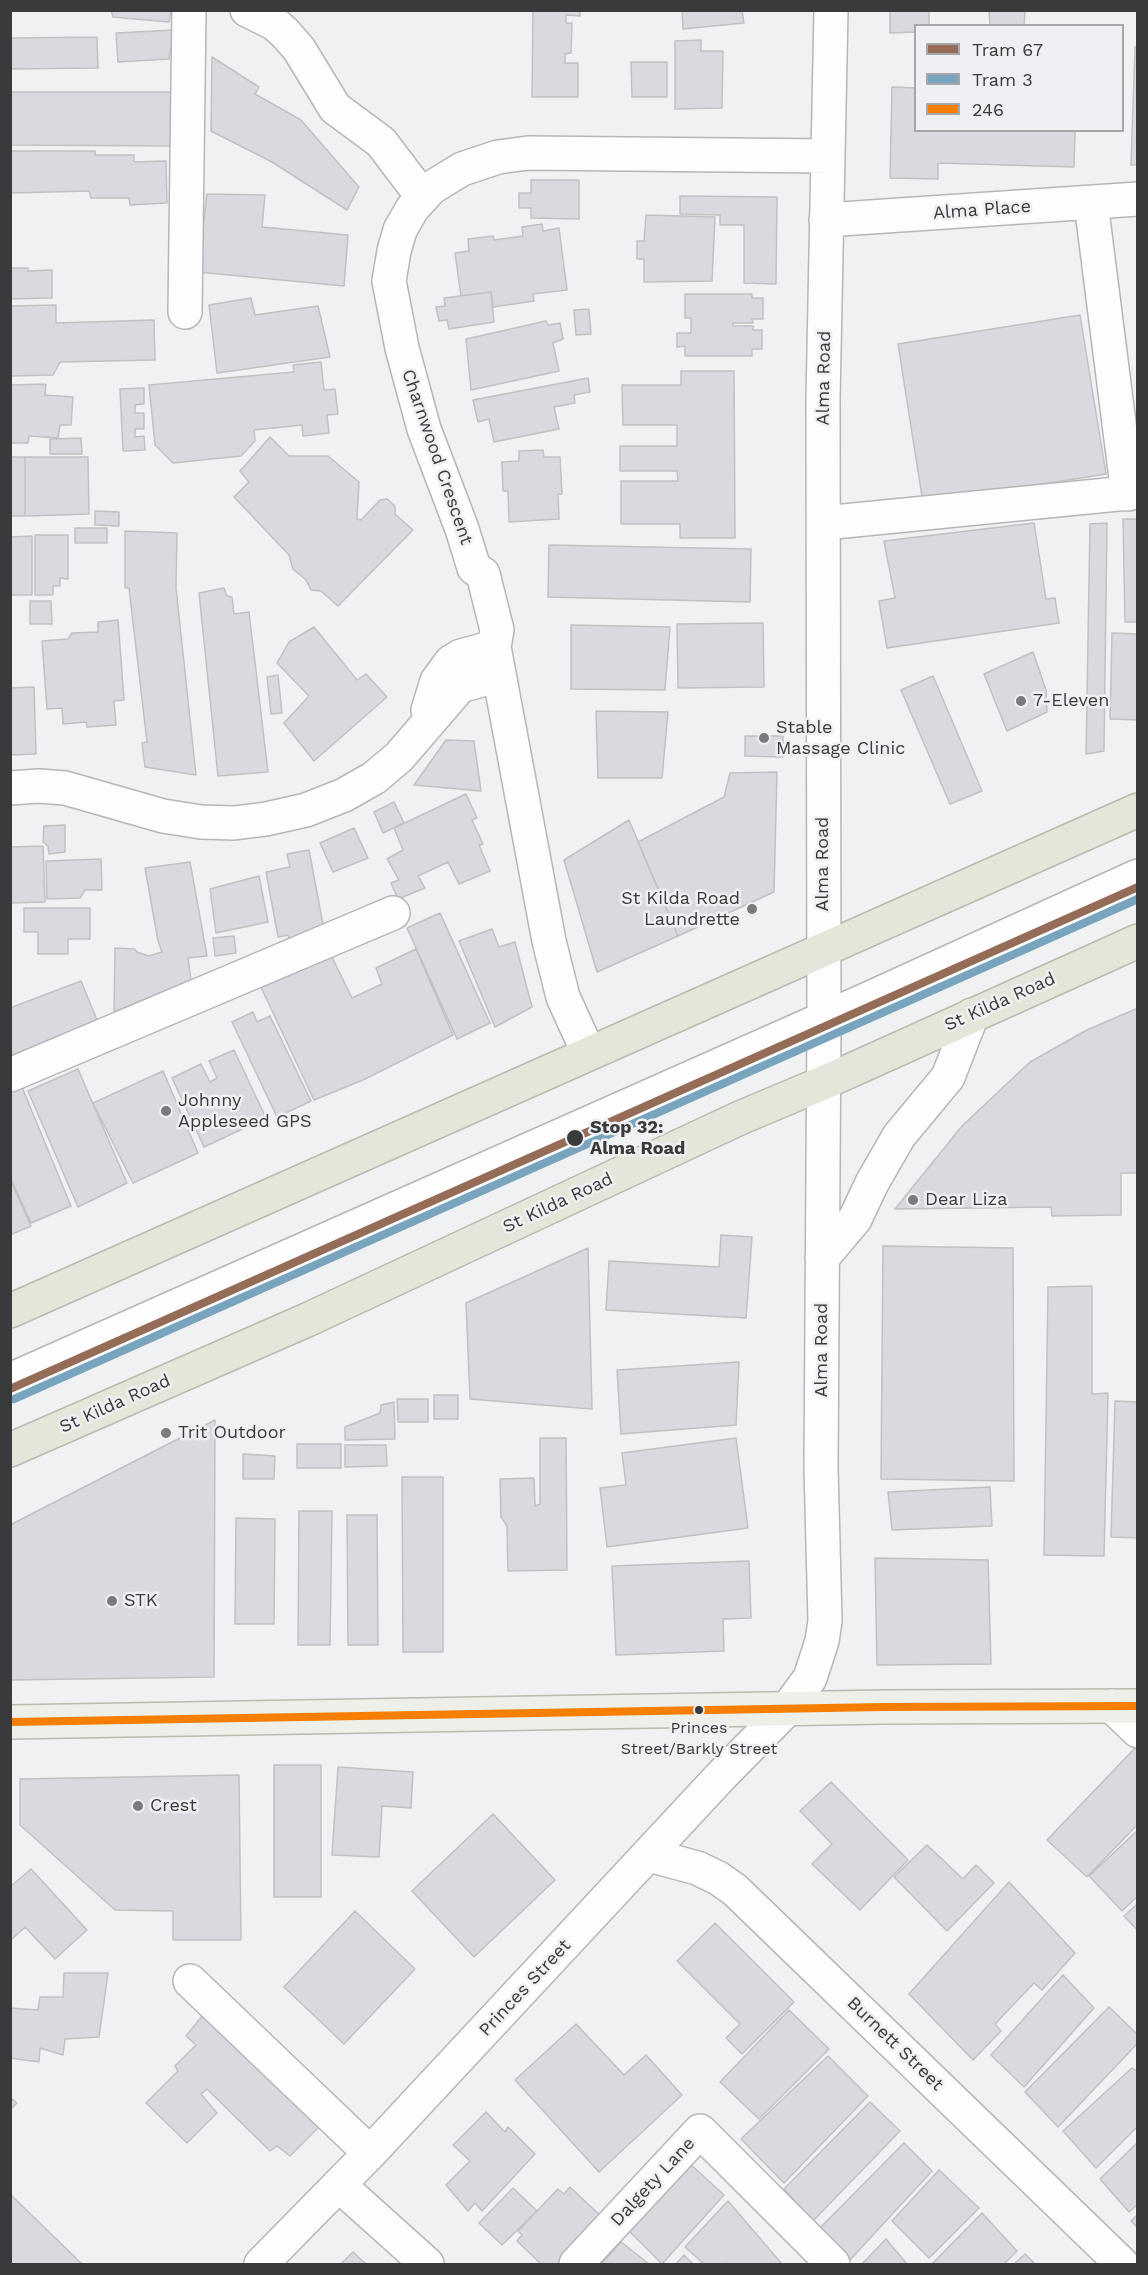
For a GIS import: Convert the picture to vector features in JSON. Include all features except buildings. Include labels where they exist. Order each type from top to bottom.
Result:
[{"type":"highway","points":[[10,1311],[588,1052],[1137,810]]},
{"type":"highway","name":"St Kilda Road","points":[[10,1450],[307,1320],[742,1117],[823,1083],[1137,941]]},
{"type":"main road","points":[[10,1722],[787,1708],[1125,1706]]},
{"type":"street","points":[[185,312],[189,10]]},
{"type":"street","points":[[247,10],[275,24],[285,33],[299,49],[335,108],[381,142],[422,196]]},
{"type":"street","name":"Alma Road","points":[[787,1708],[810,1677],[818,1660],[825,1621],[821,1467],[824,1018],[823,399],[831,10]]},
{"type":"street","name":"Charnwood Crescent","points":[[588,1052],[563,997],[555,966],[496,661],[497,630],[483,574],[474,568],[462,529],[424,429],[391,303],[389,272],[397,240],[412,209],[422,196],[439,182],[474,164],[520,153],[828,156]]},
{"type":"street","name":"Alma Place","points":[[826,220],[1137,199]]},
{"type":"street","points":[[824,523],[1133,493],[1091,203]]},
{"type":"street","points":[[10,788],[39,786],[64,788],[163,816],[201,822],[234,823],[306,810],[344,795],[382,771],[399,757],[417,736],[427,715],[437,681],[446,667],[461,656],[496,661]]},
{"type":"street","points":[[10,1380],[824,1018],[1137,876]]},
{"type":"street","points":[[10,1075],[393,913]]},
{"type":"street","points":[[822,1258],[855,1219],[872,1182],[899,1136],[948,1077],[972,1015]]},
{"type":"street","points":[[1125,1706],[1137,1731]]},
{"type":"street","name":"Princes Street","points":[[261,2265],[339,2186],[757,1737],[787,1708]]},
{"type":"street","name":"Burnett Street","points":[[649,1855],[697,1868],[718,1878],[735,1890],[1122,2265]]},
{"type":"street","points":[[190,1981],[370,2153]]},
{"type":"street","name":"Dalgety Lane","points":[[576,2265],[700,2131],[833,2265]]},
{"type":"street","points":[[339,2186],[427,2265]]},
{"type":"tram line","name":"67","points":[[10,1389],[1138,887]]},
{"type":"tram line","name":"3","points":[[14,1399],[1138,899]]},
{"type":"transit line","name":"246","points":[[10,1722],[885,1707],[1138,1706]]},
{"type":"place","name":"7-Eleven","points":[[1021,701]]},
{"type":"place","name":"Stable Massage Clinic","points":[[764,738]]},
{"type":"place","name":"St Kilda Road Laundrette","points":[[752,909]]},
{"type":"place","name":"Johnny Appleseed GPS","points":[[166,1111]]},
{"type":"place","name":"Stop 32: Alma Road","points":[[575,1138]]},
{"type":"place","name":"Dear Liza","points":[[913,1200]]},
{"type":"place","name":"Trit Outdoor","points":[[166,1433]]},
{"type":"place","name":"STK","points":[[112,1601]]},
{"type":"place","name":"Princes Street/Barkly Street","points":[[699,1710]]},
{"type":"place","name":"Crest","points":[[138,1806]]}]
